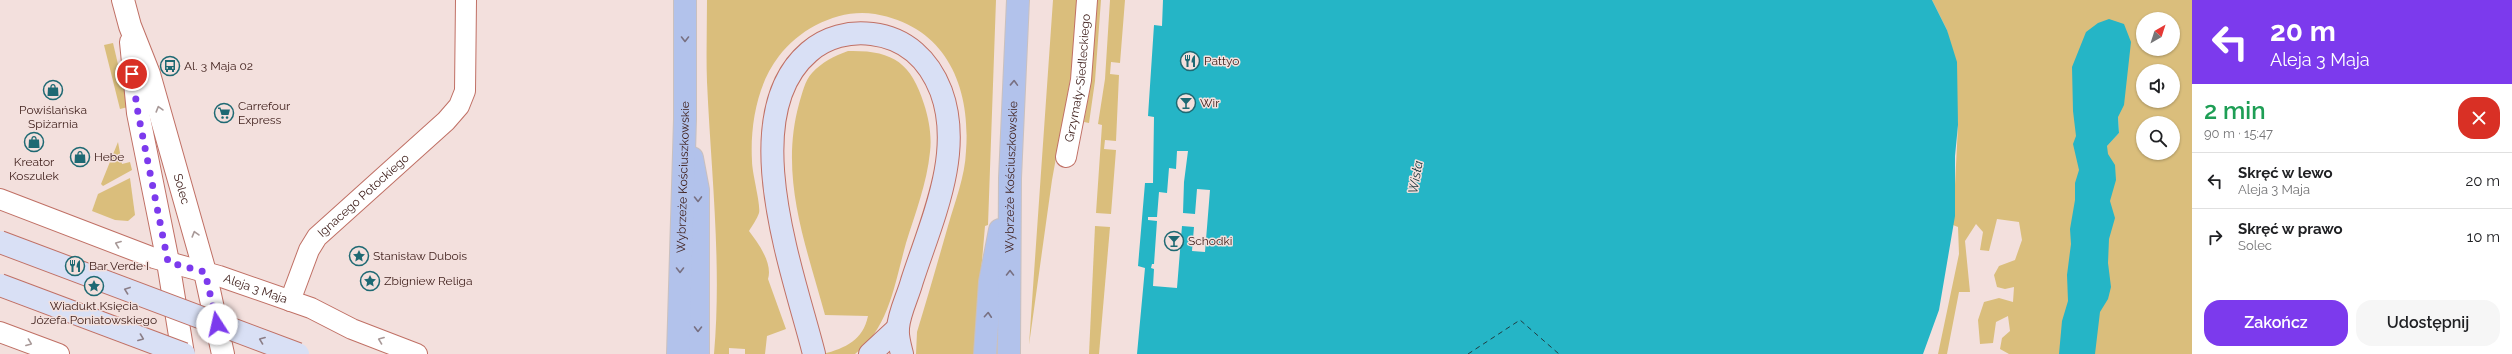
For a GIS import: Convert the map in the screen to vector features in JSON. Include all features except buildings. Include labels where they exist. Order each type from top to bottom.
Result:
[{"type":"main road","name":"Wybrzeże Kościuszkowskie","points":[[678,354],[685,119],[685,0]]},
{"type":"main road","name":"Wybrzeże Kościuszkowskie","points":[[1009,354],[1010,178],[1018,0]]},
{"type":"main road","points":[[814,354],[778,214],[773,182],[771,153],[773,128],[783,88],[790,72],[801,58],[827,40],[860,32],[894,39],[920,56],[932,72],[947,113],[948,147],[943,180],[898,328],[902,354]]},
{"type":"main road","points":[[685,119],[698,190],[698,354]]},
{"type":"main road","points":[[985,354],[990,282],[1010,178]]},
{"type":"main road","points":[[0,242],[298,354]]},
{"type":"main road","points":[[0,285],[184,354]]},
{"type":"main road","points":[[870,354],[898,328]]},
{"type":"street","name":"Solec","points":[[123,0],[130,26],[149,74],[205,272],[223,354]]},
{"type":"street","name":"Ignacego Potockiego","points":[[290,301],[309,250],[317,237],[446,121],[459,106],[466,91],[466,0]]},
{"type":"street","name":"Grzymały-Siedleckiego","points":[[1066,156],[1081,80],[1088,0]]},
{"type":"street","name":"Solec","points":[[130,26],[138,113],[168,262],[184,354]]},
{"type":"street","name":"Aleja 3 Maja","points":[[0,199],[168,262],[205,272],[311,308],[352,330],[417,354]]},
{"type":"street","points":[[0,332],[59,354]]},
{"type":"shaded area","points":[[707,0],[996,0],[988,225],[985,226],[974,354],[916,354],[917,332],[964,170],[966,127],[964,103],[958,82],[949,62],[936,45],[919,31],[899,21],[875,14],[862,13],[835,17],[809,29],[788,46],[779,56],[765,79],[756,106],[752,134],[752,166],[759,203],[759,213],[749,231],[767,260],[769,273],[768,279],[786,329],[767,336],[765,354],[745,354],[745,349],[729,348],[729,354],[714,354],[717,286],[715,218],[707,82]]},
{"type":"shaded area","points":[[1053,0],[1077,0],[1073,64],[1052,180],[1029,345]]},
{"type":"shaded area","points":[[1096,0],[1101,0],[1095,81],[1089,123],[1084,122],[1091,77]]},
{"type":"shaded area","points":[[1110,0],[1125,0],[1120,63],[1111,62],[1110,74],[1119,75],[1116,141],[1105,140],[1104,149],[1116,150],[1111,214],[1096,213],[1102,125],[1098,124],[1105,79]]},
{"type":"shaded area","points":[[1932,0],[2192,0],[2192,354],[2009,354],[2000,349],[2002,338],[2010,331],[2008,316],[1996,322],[1993,343],[1980,344],[1978,320],[1984,302],[1999,298],[2013,302],[2014,287],[2005,289],[1997,287],[1994,275],[1999,266],[2015,260],[2022,240],[2019,222],[1997,219],[1989,251],[1980,250],[1983,232],[1976,224],[1965,241],[1970,292],[1959,292],[1947,354],[1938,354],[1959,254],[1958,227],[1953,225],[1958,125],[1947,30]],"holes":[[[2118,117],[2119,133],[2101,152]]]},
{"type":"shaded area","points":[[113,43],[128,107],[120,109],[104,45]]},
{"type":"shaded area","points":[[848,51],[863,51],[888,56],[898,61],[906,69],[913,78],[924,104],[930,128],[931,146],[923,187],[894,289],[876,332],[867,344],[855,354],[823,354],[846,346],[858,337],[866,324],[868,316],[825,315],[797,211],[793,184],[792,158],[794,131],[801,96],[810,76],[816,69],[833,57]]},
{"type":"shaded area","points":[[118,142],[122,164],[130,162],[132,170],[103,186],[101,184]]},
{"type":"shaded area","points":[[130,178],[135,215],[128,221],[115,220],[92,211],[98,194]]},
{"type":"shaded area","points":[[1095,226],[1110,227],[1099,354],[1089,354]]},
{"type":"water","name":"Wisła","points":[[1163,0],[1932,0],[1947,30],[1957,62],[1958,125],[1955,156],[1955,216],[1939,310],[1923,354],[1137,354],[1145,268],[1138,266],[1145,183],[1153,183],[1154,117],[1148,116],[1154,25],[1162,26]]},
{"type":"water","points":[[2109,19],[2124,24],[2131,42],[2124,105],[2118,117],[2119,133],[2107,146],[2108,154],[2115,165],[2116,180],[2110,201],[2115,218],[2109,239],[2108,263],[2111,287],[2108,299],[2100,312],[2095,354],[2059,354],[2062,321],[2068,301],[2067,275],[2071,244],[2070,229],[2075,200],[2075,183],[2079,170],[2073,144],[2076,136],[2073,111],[2072,67],[2086,32],[2098,23]]},
{"type":"pier","points":[[1177,151],[1188,151],[1184,182],[1183,213],[1195,214],[1197,189],[1210,190],[1205,252],[1192,251],[1194,227],[1182,226],[1177,288],[1153,286],[1154,269],[1151,268],[1152,264],[1154,264],[1157,221],[1148,220],[1148,217],[1157,217],[1159,192],[1167,193],[1169,168],[1176,169]]},
{"type":"ferry route","points":[[1468,354],[1520,320],[1559,354]]},
{"type":"place","name":"Pattyo","points":[[1190,61]]},
{"type":"place","name":"Al. 3 Maja 02","points":[[170,66]]},
{"type":"place","name":"Powiślańska Spiżarnia","points":[[53,90]]},
{"type":"place","name":"Wir","points":[[1186,103]]},
{"type":"place","name":"Carrefour Express","points":[[224,113]]},
{"type":"place","name":"Kreator Koszulek","points":[[34,142]]},
{"type":"place","name":"Hebe","points":[[80,157]]},
{"type":"place","name":"Schodki","points":[[1174,241]]},
{"type":"place","name":"Stanisław Dubois","points":[[359,256]]},
{"type":"place","name":"Bar Verde I","points":[[75,266]]},
{"type":"place","name":"Zbigniew Religa","points":[[370,281]]},
{"type":"place","name":"Wiadukt Księcia Józefa Poniatowskiego","points":[[94,286]]},
{"type":"route","points":[[132,74],[138,113],[168,262],[205,272],[213,298],[217,324]]}]
